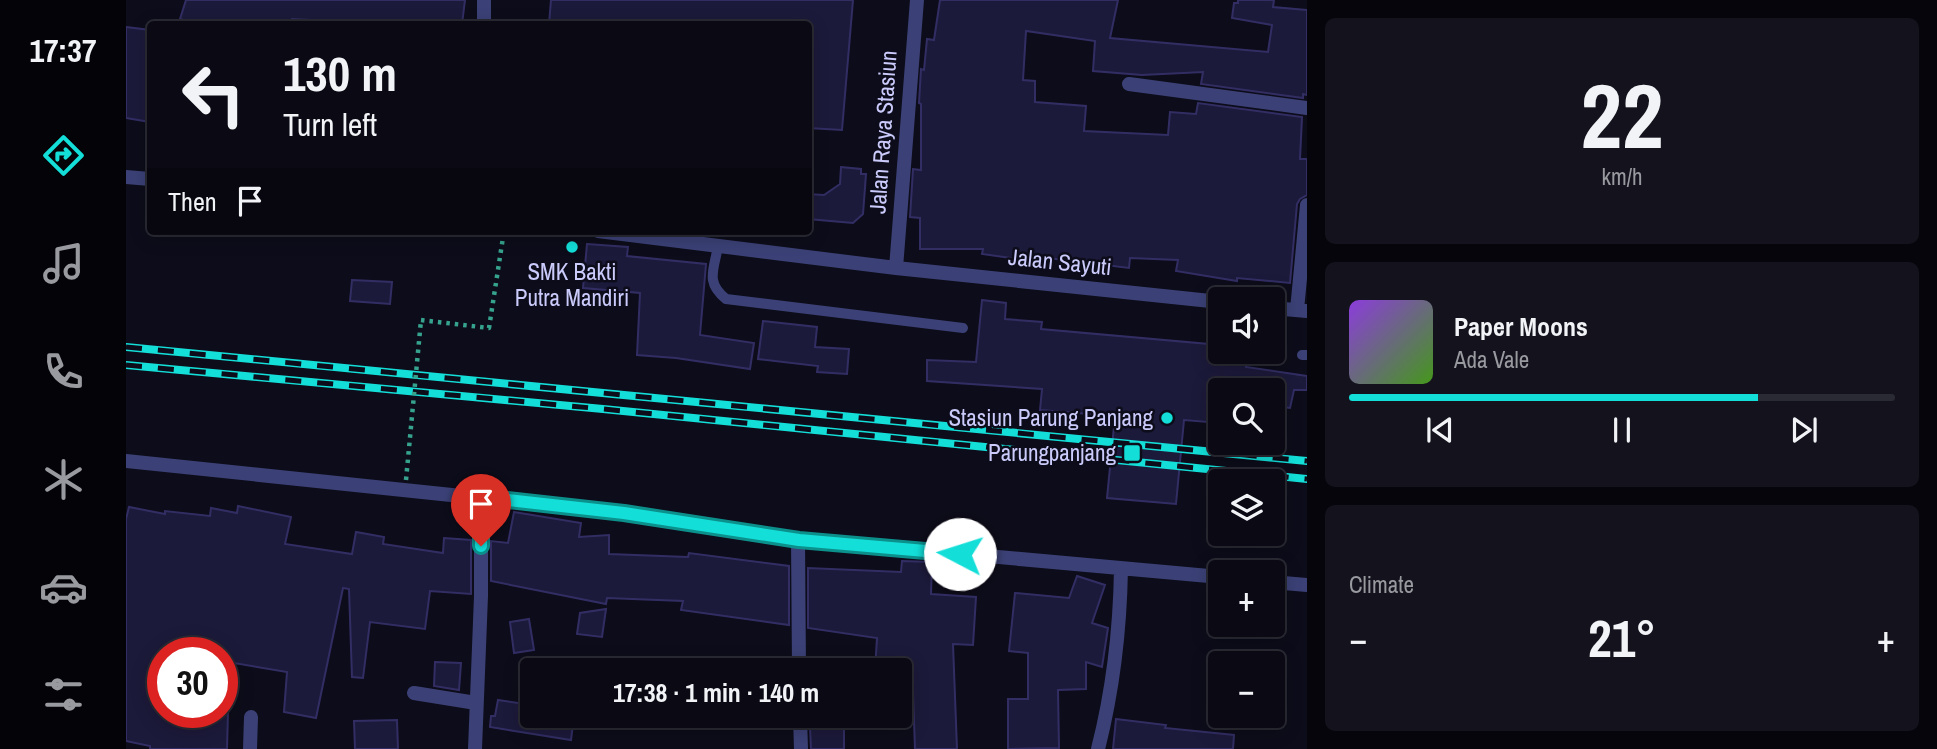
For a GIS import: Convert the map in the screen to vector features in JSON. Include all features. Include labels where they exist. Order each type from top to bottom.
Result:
[{"type":"street","points":[[484,0],[484,21]]},
{"type":"street","name":"Jalan Raya Stasiun","points":[[896,268],[917,0]]},
{"type":"street","points":[[1129,84],[1307,108]]},
{"type":"street","points":[[126,177],[147,179]]},
{"type":"street","points":[[1302,311],[1307,205]]},
{"type":"street","name":"Jalan Sayuti","points":[[630,235],[896,268],[1208,301]]},
{"type":"street","points":[[126,461],[624,513],[799,540],[1208,577]]},
{"type":"street","points":[[475,749],[481,596],[481,497]]},
{"type":"street","points":[[799,540],[799,658]]},
{"type":"street","points":[[1098,749],[1106,718],[1120,626],[1121,569]]},
{"type":"street","points":[[1285,583],[1307,585]]},
{"type":"street","points":[[414,693],[476,703]]},
{"type":"street","points":[[250,749],[251,717]]},
{"type":"street","points":[[800,728],[801,749]]},
{"type":"lane","points":[[718,246],[711,281],[716,291],[726,299],[963,328]]},
{"type":"path","points":[[406,480],[421,320],[489,328],[503,235]]},
{"type":"building","points":[[186,0],[465,0],[462,21],[180,19]]},
{"type":"building","points":[[551,0],[853,0],[842,130],[812,128],[812,21],[549,21]]},
{"type":"building","points":[[940,0],[1118,0],[1110,38],[1268,52],[1272,25],[1232,18],[1234,3],[1238,3],[1238,0],[1274,0],[1273,7],[1307,10],[1307,95],[1303,94],[1303,98],[1201,84],[1203,72],[1142,75],[1093,71],[1095,41],[1026,31],[1023,80],[1035,81],[1035,102],[1086,106],[1084,131],[1168,135],[1170,112],[1196,114],[1198,103],[1302,117],[1300,159],[1307,159],[1307,195],[1297,204],[1290,283],[1237,278],[1237,281],[1176,271],[1178,260],[1130,258],[1129,268],[1039,257],[1039,262],[982,254],[983,249],[920,249],[920,218],[910,217],[913,169],[921,170],[921,69],[924,70],[927,39],[934,40]]},
{"type":"building","points":[[126,27],[147,30],[147,122],[126,118]]},
{"type":"building","points":[[841,167],[861,169],[861,174],[866,174],[863,214],[853,223],[812,219],[812,194],[824,195],[840,184]]},
{"type":"building","points":[[587,244],[628,247],[627,256],[706,264],[700,335],[754,343],[750,369],[637,355],[640,293],[583,288]]},
{"type":"building","points":[[352,280],[392,282],[390,304],[350,301]]},
{"type":"building","name":"Stasiun Parung Panjang","points":[[982,300],[1006,303],[1005,319],[1042,322],[1041,329],[1208,344],[1208,364],[1246,364],[1246,367],[1307,376],[1307,390],[1294,390],[1290,408],[1285,407],[1285,378],[1208,378],[1208,422],[1184,420],[1176,504],[1107,498],[1115,416],[1040,410],[1042,389],[927,381],[927,360],[976,362]]},
{"type":"building","points":[[763,321],[817,327],[815,347],[849,349],[847,374],[817,372],[818,366],[758,359]]},
{"type":"building","points":[[238,506],[291,517],[285,544],[352,554],[356,532],[384,537],[383,544],[443,553],[444,538],[471,540],[471,594],[430,591],[425,629],[370,622],[363,678],[352,677],[349,589],[343,588],[316,718],[284,712],[287,672],[238,664],[238,637],[147,637],[147,728],[228,728],[227,749],[150,749],[150,746],[126,741],[126,519],[129,507],[165,514],[165,511],[210,516],[211,508],[237,513]]},
{"type":"building","points":[[514,512],[581,523],[579,537],[609,535],[609,554],[688,557],[689,553],[789,566],[789,625],[681,610],[683,601],[607,598],[606,604],[491,581],[491,541],[508,543]]},
{"type":"building","points":[[902,561],[932,562],[931,594],[976,597],[973,645],[953,644],[957,749],[915,749],[912,658],[876,658],[877,638],[808,628],[808,568],[901,572]]},
{"type":"building","points":[[1077,576],[1105,585],[1092,623],[1108,628],[1102,667],[1086,662],[1086,689],[1058,690],[1059,748],[1008,749],[1008,699],[1028,699],[1028,653],[1009,651],[1015,593],[1069,598]]},
{"type":"building","points":[[606,609],[602,637],[577,634],[580,613]]},
{"type":"building","points":[[529,619],[534,650],[514,653],[510,622]]},
{"type":"building","points":[[435,662],[461,663],[459,690],[434,686]]},
{"type":"building","points":[[498,700],[520,703],[520,728],[572,728],[571,740],[490,727],[491,716],[495,716]]},
{"type":"building","points":[[1116,719],[1166,725],[1165,728],[1234,735],[1233,749],[1113,749]]},
{"type":"building","points":[[397,720],[398,749],[355,749],[354,721]]},
{"type":"building","points":[[810,728],[844,728],[844,749],[811,749]]},
{"type":"railway","points":[[126,347],[1307,461]]},
{"type":"railway","points":[[126,365],[1307,479]]},
{"type":"place","name":"SMK Bakti Putra Mandiri","points":[[572,247]]},
{"type":"place","name":"Stasiun Parung Panjang","points":[[1167,418]]},
{"type":"place","name":"Parungpanjang","points":[[1132,453]]},
{"type":"route","points":[[481,546],[481,497],[624,513],[799,540],[960,554]]}]
